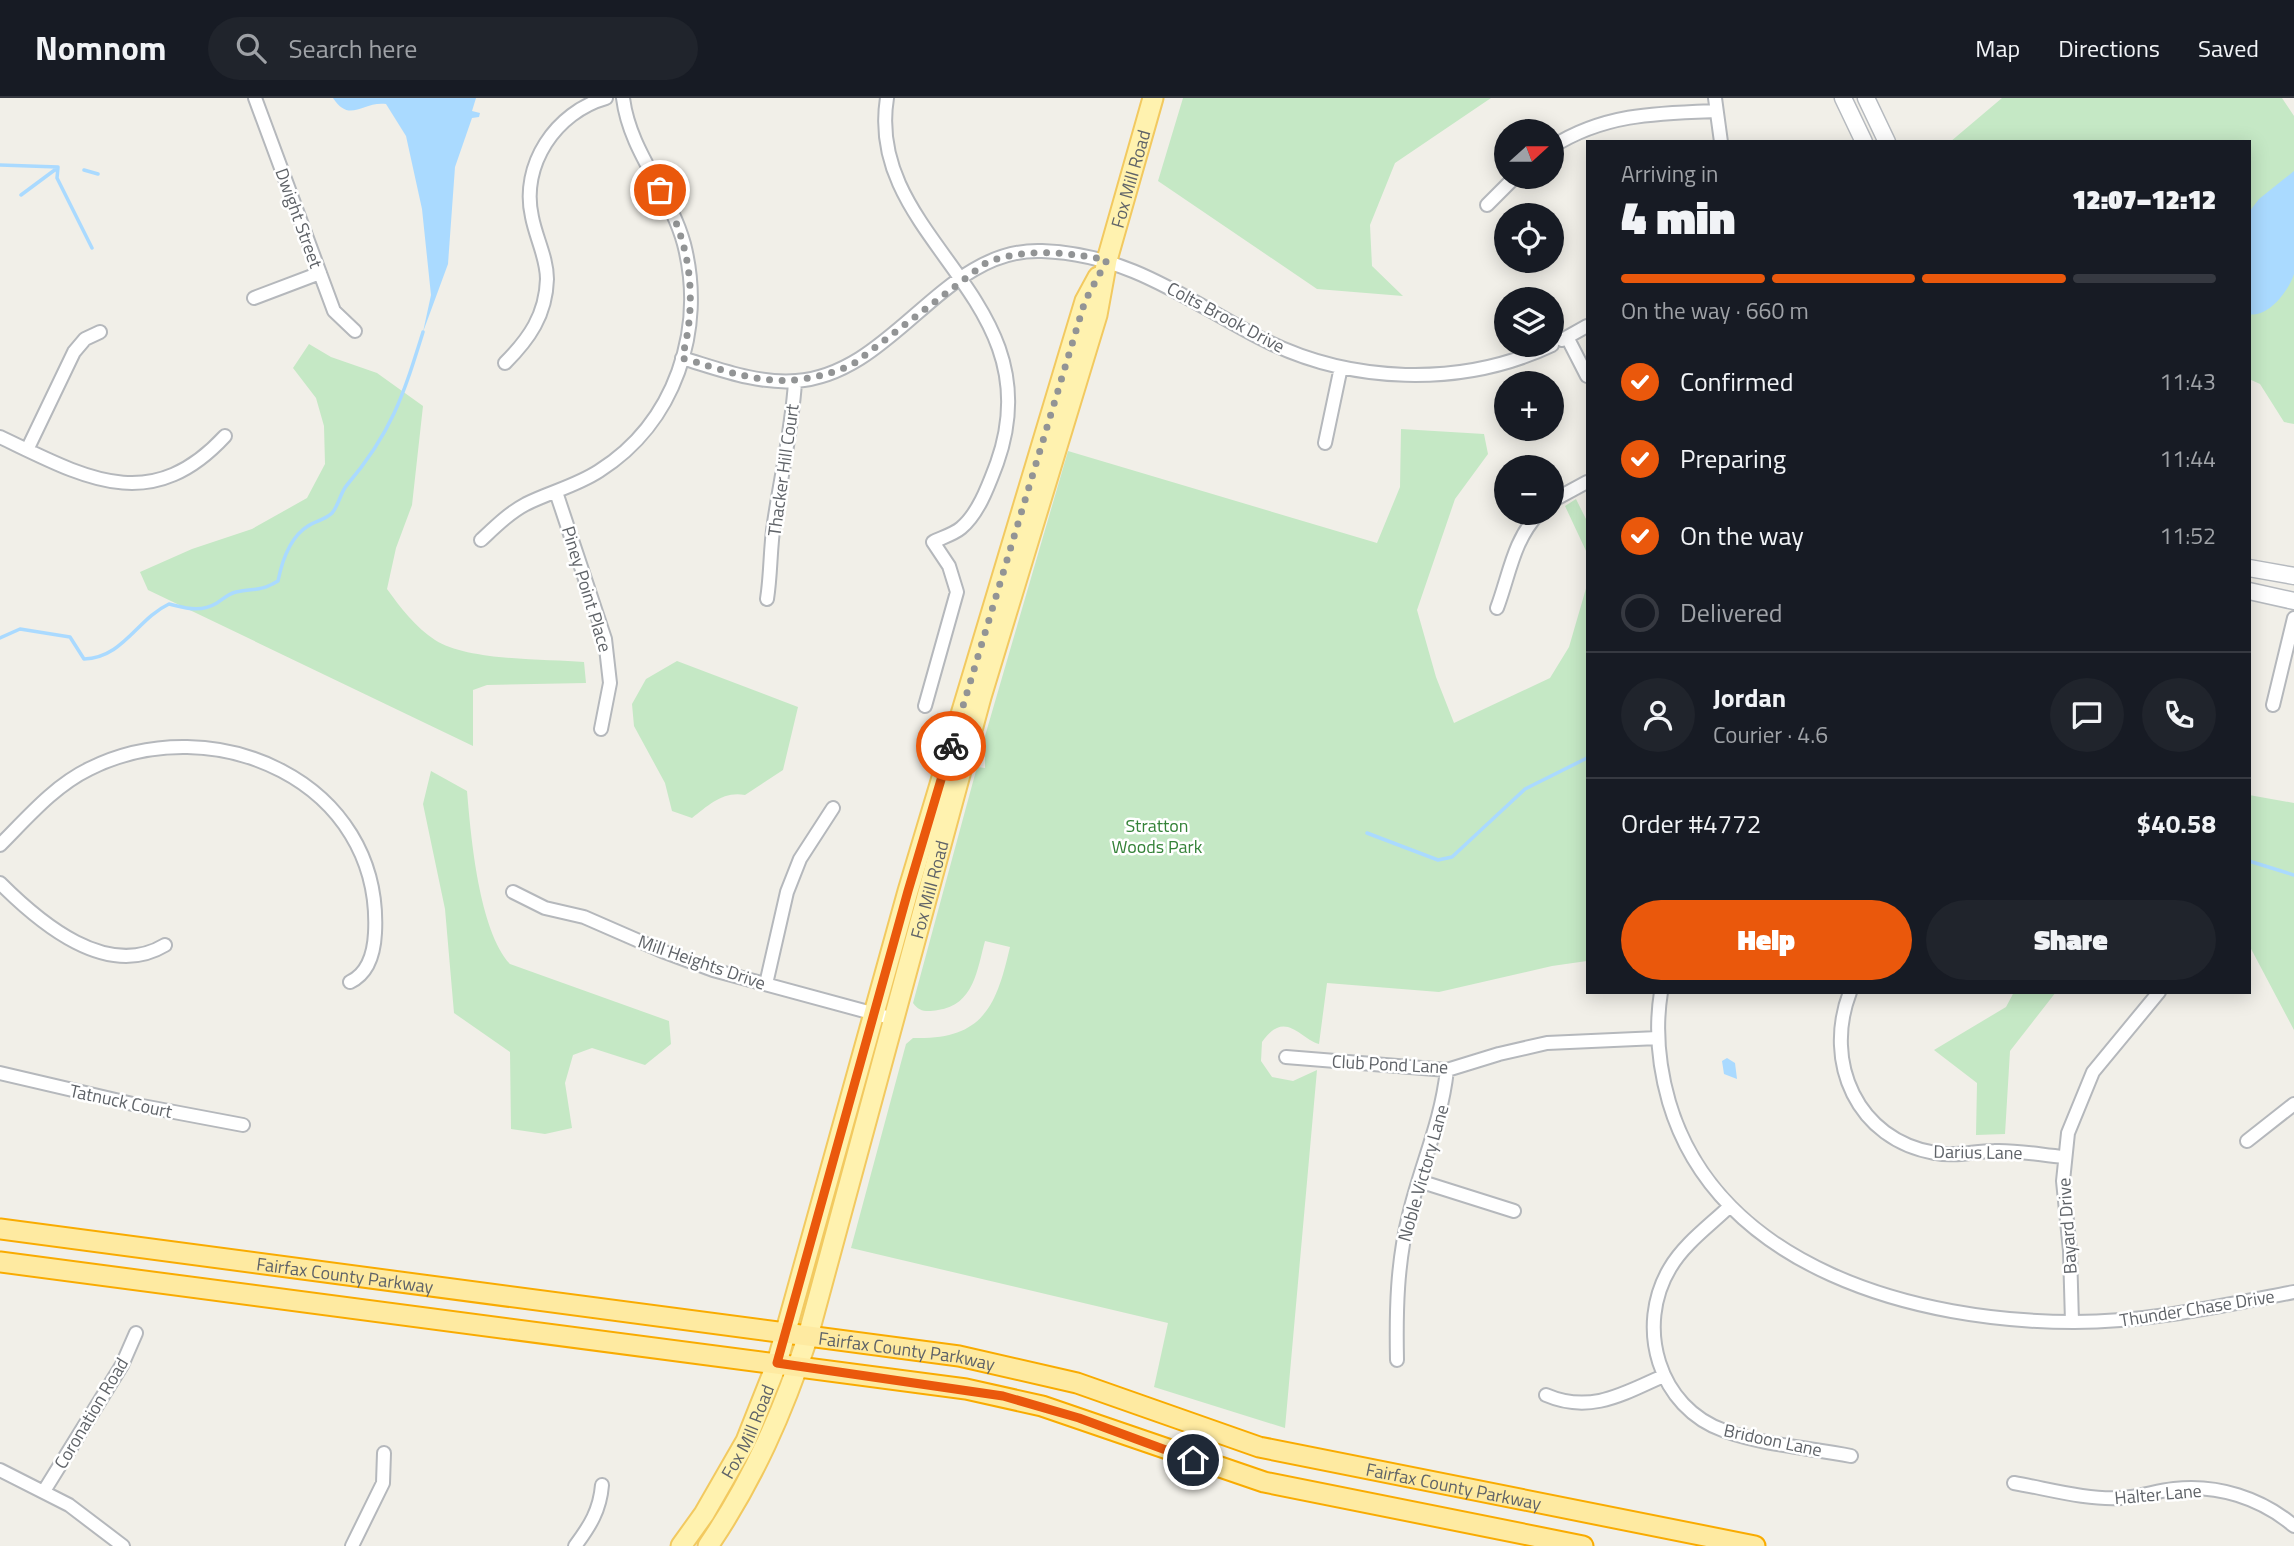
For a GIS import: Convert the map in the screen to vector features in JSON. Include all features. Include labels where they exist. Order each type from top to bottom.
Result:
[{"type":"highway","name":"Fairfax County Parkway","points":[[0,1229],[984,1361],[1077,1383],[1259,1447],[1755,1546]]},
{"type":"highway","name":"Fairfax County Parkway","points":[[0,1262],[777,1363],[1003,1396],[1079,1418],[1193,1460],[1264,1482],[1583,1546]]},
{"type":"main road","name":"Fox Mill Road","points":[[708,1546],[762,1456],[787,1399],[808,1336],[981,697],[1097,315],[1107,260],[1153,98]]},
{"type":"main road","points":[[1843,98],[1863,140]]},
{"type":"main road","points":[[1866,98],[1881,140]]},
{"type":"main road","name":"Fox Mill Road","points":[[681,1546],[704,1514],[741,1450],[787,1333],[874,1014],[1073,339],[1085,301],[1107,260]]},
{"type":"main road","points":[[2251,568],[2294,576]]},
{"type":"main road","points":[[2251,591],[2294,601]]},
{"type":"street","name":"Dwight Street","points":[[255,98],[334,311],[355,331]]},
{"type":"street","points":[[505,363],[534,329],[545,294],[546,264],[530,209],[535,164],[548,139],[566,118],[582,106],[606,98]]},
{"type":"street","points":[[481,540],[506,516],[600,470],[636,440],[670,393],[682,358],[691,306],[688,262],[672,210],[636,143],[623,98]]},
{"type":"street","points":[[887,98],[886,132],[897,180],[914,214],[963,278],[985,314],[999,348],[1007,393],[1004,443],[987,489],[961,528],[933,542],[949,566],[957,592],[925,706]]},
{"type":"street","points":[[1564,140],[1585,129],[1631,116],[1715,104],[1721,140]]},
{"type":"street","points":[[1487,205],[1503,189]]},
{"type":"street","name":"Colts Brook Drive","points":[[682,358],[750,378],[795,382],[827,375],[863,358],[987,262],[1026,251],[1066,252],[1107,260],[1169,286],[1261,339],[1293,353],[1341,368],[1398,375],[1458,372],[1520,357]]},
{"type":"street","points":[[254,299],[320,273]]},
{"type":"street","name":"Colts Brook Drive","points":[[1564,339],[1586,327]]},
{"type":"street","points":[[27,450],[74,352],[85,339],[100,332]]},
{"type":"street","points":[[1567,337],[1586,374]]},
{"type":"street","points":[[1325,443],[1341,368]]},
{"type":"street","name":"Thacker Hill Court","points":[[767,599],[772,566],[773,527],[789,451],[795,382]]},
{"type":"street","points":[[0,437],[90,479],[135,485],[163,479],[189,468],[225,436]]},
{"type":"street","points":[[1564,494],[1586,483]]},
{"type":"street","name":"Piney Point Place","points":[[556,492],[606,639],[610,683],[601,729]]},
{"type":"street","points":[[1497,608],[1513,553],[1528,525]]},
{"type":"street","points":[[2273,705],[2294,618]]},
{"type":"street","points":[[0,845],[62,786],[86,770],[122,755],[161,747],[211,747],[269,764],[320,797],[341,820],[366,866],[376,920],[375,941],[371,961],[350,982]]},
{"type":"street","points":[[766,984],[787,892],[800,859],[833,808]]},
{"type":"street","points":[[0,883],[38,919],[90,947],[132,957],[150,954],[165,945]]},
{"type":"street","name":"Mill Heights Drive","points":[[513,892],[545,908],[584,917],[662,951],[766,984],[894,1019]]},
{"type":"street","name":"Thunder Chase Drive","points":[[1661,994],[1658,1038],[1665,1090],[1682,1138],[1709,1183],[1729,1207],[1765,1239],[1791,1255],[1851,1282],[1948,1309],[1991,1316],[2073,1322],[2177,1314],[2294,1292]]},
{"type":"street","name":"Darius Lane","points":[[1850,994],[1839,1036],[1843,1073],[1864,1112],[1889,1136],[1916,1149],[1936,1153],[2004,1151],[2064,1157]]},
{"type":"street","name":"Bayard Drive","points":[[2073,1322],[2063,1181],[2064,1157],[2075,1109],[2093,1072],[2157,994]]},
{"type":"street","name":"Club Pond Lane","points":[[1286,1057],[1447,1070],[1499,1054],[1547,1044],[1658,1038]]},
{"type":"street","name":"Noble Victory Lane","points":[[1397,1360],[1399,1269],[1409,1212],[1442,1114],[1447,1070]]},
{"type":"street","name":"Tatnuck Court","points":[[0,1073],[137,1105],[243,1125]]},
{"type":"street","points":[[2247,1141],[2294,1104]]},
{"type":"street","points":[[1419,1181],[1514,1211]]},
{"type":"street","name":"Bridoon Lane","points":[[1729,1207],[1680,1254],[1658,1290],[1652,1337],[1663,1376],[1687,1408],[1724,1431],[1851,1456]]},
{"type":"street","name":"Coronation Road","points":[[44,1491],[122,1364],[136,1333]]},
{"type":"street","points":[[1546,1395],[1573,1404],[1599,1403],[1663,1376]]},
{"type":"street","points":[[352,1546],[383,1483],[384,1453]]},
{"type":"street","points":[[0,1470],[44,1491],[94,1522],[123,1546]]},
{"type":"street","name":"Halter Lane","points":[[2014,1483],[2101,1498],[2121,1498],[2172,1489],[2209,1489],[2246,1498],[2294,1526]]},
{"type":"street","points":[[575,1546],[594,1520],[603,1485]]},
{"type":"green space","points":[[1183,98],[1491,98],[1395,163],[1370,225],[1372,266],[1403,296],[1317,289],[1158,181]]},
{"type":"green space","points":[[2002,98],[2282,98],[2294,116],[2294,424],[2284,422],[2260,384],[2251,380],[2251,140],[1952,140]]},
{"type":"green space","points":[[309,344],[331,357],[377,373],[423,406],[412,505],[396,548],[387,589],[403,610],[435,640],[466,652],[507,658],[584,662],[586,683],[487,685],[473,690],[473,746],[148,590],[140,572],[192,549],[252,529],[307,498],[325,464],[324,426],[316,398],[293,368]]},
{"type":"green space","name":"Stratton Woods Park","points":[[1401,429],[1484,434],[1488,454],[1455,499],[1417,610],[1436,677],[1454,723],[1550,678],[1569,647],[1586,588],[1586,961],[1552,966],[1439,992],[1327,983],[1319,1044],[1292,1028],[1285,1027],[1270,1032],[1262,1042],[1261,1061],[1272,1077],[1293,1081],[1317,1070],[1285,1428],[1154,1387],[1168,1323],[851,1248],[906,1044],[913,1038],[955,1033],[970,1026],[982,1016],[991,1003],[1005,969],[1010,947],[985,941],[972,984],[967,994],[959,1001],[950,1007],[930,1011],[921,1010],[913,1003],[977,767],[985,768],[985,736],[1068,451],[1377,543],[1400,487]]},
{"type":"green space","points":[[1576,499],[1586,519],[1586,551],[1565,506]]},
{"type":"green space","points":[[677,661],[798,707],[783,770],[745,795],[723,797],[692,818],[672,811],[665,783],[634,726],[632,704],[646,679]]},
{"type":"green space","points":[[431,771],[467,791],[474,857],[484,907],[499,949],[510,964],[669,1021],[671,1044],[645,1065],[592,1048],[573,1055],[565,1083],[572,1128],[545,1134],[511,1129],[510,1052],[454,1013],[445,909],[423,804]]},
{"type":"green space","points":[[2251,795],[2294,803],[2294,1030],[2251,949]]},
{"type":"green space","points":[[2013,994],[2054,994],[2010,1051],[2005,1134],[1976,1135],[1977,1083],[1934,1050],[2006,1007]]},
{"type":"water","points":[[333,98],[476,98],[472,111],[480,113],[479,117],[472,118],[455,167],[448,264],[423,332],[431,295],[422,209],[406,136],[386,104],[370,105],[351,111],[339,106]]},
{"type":"water","points":[[2294,171],[2294,274],[2287,288],[2270,308],[2251,314],[2251,209],[2259,199]]},
{"type":"water","points":[[1727,1058],[1735,1063],[1737,1079],[1724,1074],[1722,1061]]},
{"type":"waterway","points":[[0,165],[58,167]]},
{"type":"waterway","points":[[58,167],[57,178],[92,248]]},
{"type":"waterway","points":[[21,195],[56,169]]},
{"type":"waterway","points":[[84,170],[98,174]]},
{"type":"waterway","points":[[0,638],[20,629],[70,637],[84,659],[98,657],[120,645],[169,604],[193,609],[205,608],[233,593],[261,588],[278,581],[296,536],[332,513],[345,488],[386,430],[402,395],[423,332]]},
{"type":"waterway","points":[[1367,833],[1438,860],[1452,857],[1525,789],[1586,758]]},
{"type":"waterway","points":[[2251,862],[2294,875]]},
{"type":"way so far","points":[[660,190],[672,210],[683,241],[691,284],[690,328],[682,358],[750,378],[795,382],[827,375],[852,365],[874,350],[912,316],[987,262],[1026,251],[1066,252],[1107,260],[1085,301],[951,746]]},
{"type":"route","points":[[951,746],[777,1363],[1003,1396],[1079,1418],[1193,1460]]}]
